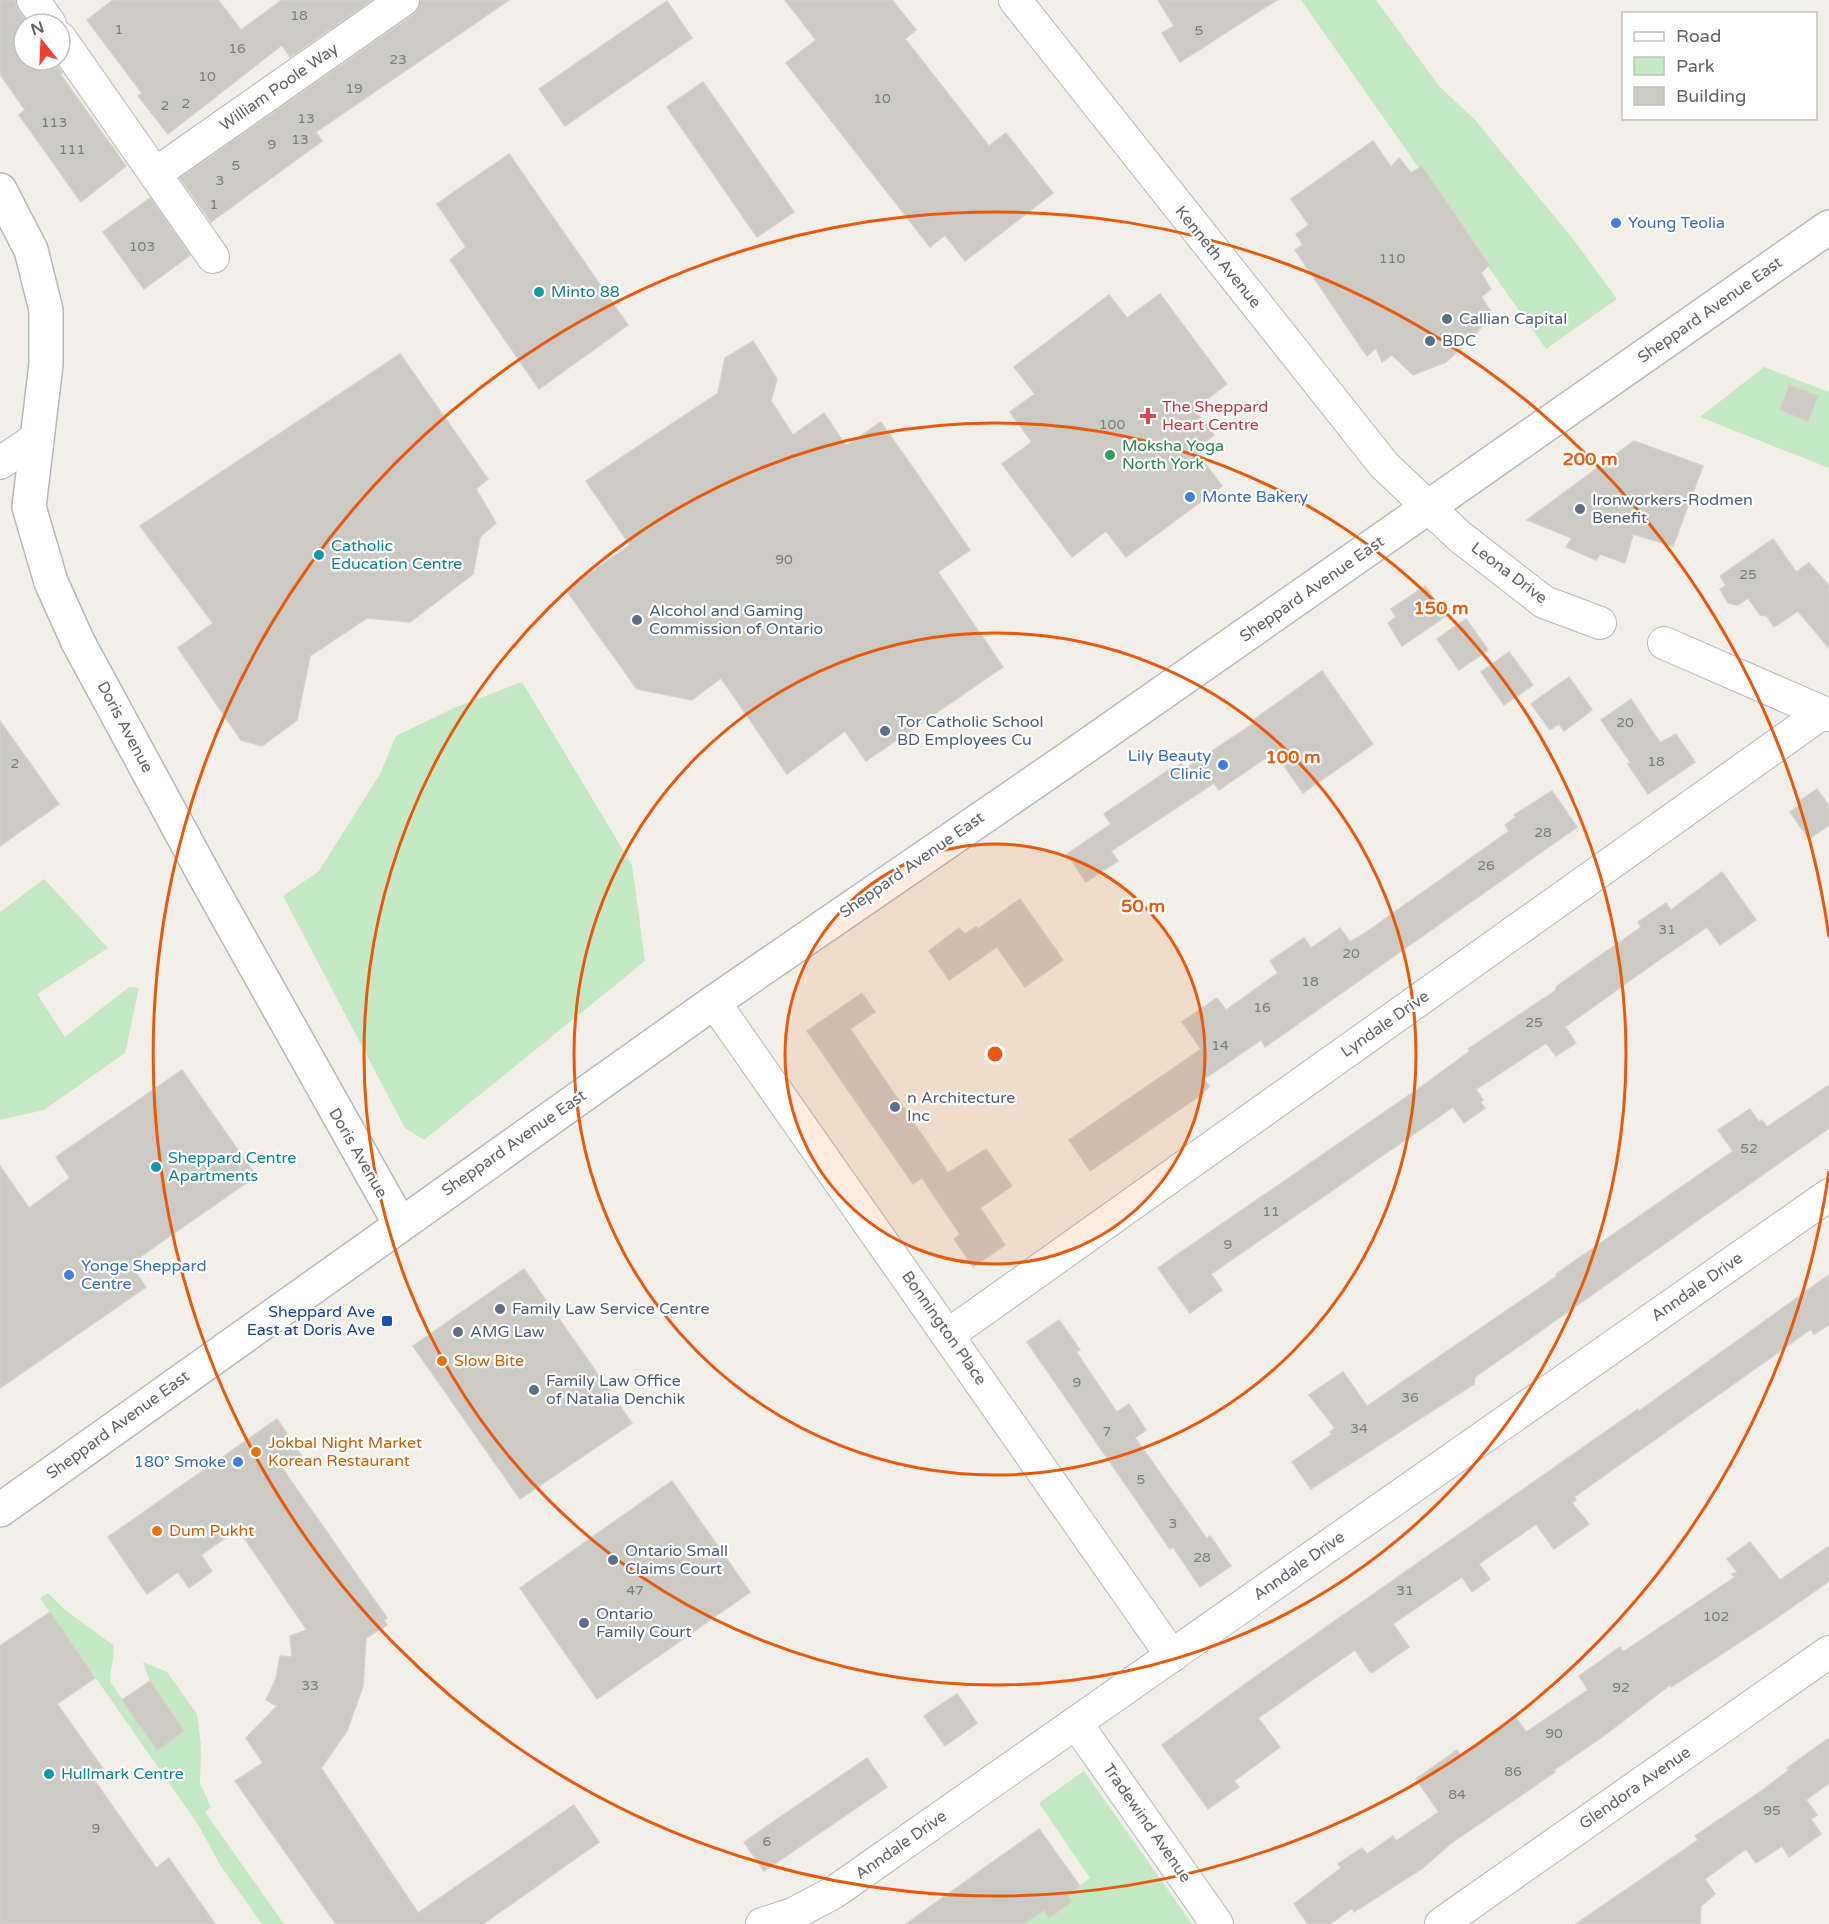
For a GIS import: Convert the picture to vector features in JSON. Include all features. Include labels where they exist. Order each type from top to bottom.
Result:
[{"type":"main road","name":"Doris Avenue","points":[[0,190],[32,250],[46,310],[48,351],[29,507],[60,605],[213,891],[400,1224]]},
{"type":"main road","name":"Sheppard Avenue East","points":[[0,1510],[714,1002],[1428,508],[1829,227]]},
{"type":"street","name":"William Poole Way","points":[[155,174],[403,0]]},
{"type":"street","name":"Kenneth Avenue","points":[[1015,0],[1377,456],[1428,508]]},
{"type":"street","points":[[72,55],[213,257]]},
{"type":"street","points":[[0,463],[37,438]]},
{"type":"street","name":"Leona Drive","points":[[1428,508],[1459,536],[1544,602],[1600,623]]},
{"type":"street","points":[[1664,643],[1826,714]]},
{"type":"street","name":"Lyndale Drive","points":[[948,1335],[1826,714]]},
{"type":"street","name":"Bonnington Place","points":[[714,1002],[1172,1656]]},
{"type":"street","name":"Anndale Drive","points":[[762,1924],[794,1914],[833,1893],[1829,1195]]},
{"type":"street","name":"Glendora Avenue","points":[[1441,1924],[1829,1652]]},
{"type":"street","name":"Tradewind Avenue","points":[[1076,1723],[1217,1924]]},
{"type":"green space","points":[[1301,0],[1376,0],[1439,86],[1475,120],[1573,239],[1617,299],[1546,349]]},
{"type":"green space","points":[[1764,367],[1829,392],[1829,468],[1700,417]]},
{"type":"green space","points":[[522,682],[632,865],[645,961],[424,1140],[405,1128],[283,896],[319,871],[380,774],[396,736],[454,708]]},
{"type":"green space","points":[[44,879],[108,948],[37,994],[65,1037],[129,987],[139,988],[125,1053],[44,1110],[0,1120],[0,912]]},
{"type":"green space","points":[[48,1593],[65,1610],[113,1645],[111,1683],[157,1750],[184,1731],[150,1681],[143,1662],[167,1672],[197,1714],[201,1746],[200,1783],[211,1807],[205,1812],[284,1924],[262,1924],[220,1865],[199,1826],[40,1598]]},
{"type":"green space","points":[[1084,1771],[1192,1924],[1024,1924],[1044,1910],[1049,1917],[1072,1902],[1067,1895],[1090,1878],[1039,1803]]},
{"type":"building","points":[[0,0],[15,0],[19,12],[12,12],[12,72],[61,72],[60,74],[126,166],[81,202],[19,115],[25,110],[0,74]]},
{"type":"building","points":[[113,0],[218,0],[241,30],[282,0],[372,0],[290,57],[282,45],[168,134],[138,96],[142,93],[87,20]]},
{"type":"building","points":[[421,0],[509,0],[316,132],[322,141],[211,222],[180,178],[413,15]]},
{"type":"building","points":[[785,0],[892,0],[916,30],[905,39],[989,146],[1006,133],[1053,193],[965,261],[945,235],[930,247],[786,63],[816,40]]},
{"type":"building","points":[[1158,0],[1277,0],[1180,62],[1162,33],[1174,26]]},
{"type":"building","points":[[667,1],[692,38],[565,126],[539,89]]},
{"type":"building","points":[[703,82],[794,212],[757,237],[667,107]]},
{"type":"building","points":[[1373,141],[1391,167],[1399,158],[1411,173],[1422,166],[1489,265],[1481,273],[1491,289],[1481,297],[1492,313],[1476,334],[1446,362],[1413,375],[1392,355],[1382,362],[1376,348],[1367,356],[1295,250],[1303,245],[1296,234],[1309,225],[1291,199]]},
{"type":"building","name":"Minto 88","points":[[509,154],[628,325],[539,389],[450,260],[466,247],[437,204]]},
{"type":"building","points":[[150,198],[190,255],[144,289],[103,232]]},
{"type":"building","points":[[1160,294],[1227,384],[1194,409],[1214,435],[1195,450],[1222,486],[1126,557],[1106,531],[1072,557],[1002,464],[1032,442],[1010,412],[1035,394],[1014,367],[1109,295],[1127,318]]},
{"type":"building","points":[[753,341],[777,379],[771,401],[793,435],[824,413],[846,446],[881,422],[970,550],[938,572],[1003,667],[866,761],[845,731],[787,774],[721,678],[692,700],[637,689],[566,590],[630,545],[586,481],[718,393],[725,358]]},
{"type":"building","name":"Catholic Education Centre","points":[[400,354],[488,479],[476,489],[496,523],[480,537],[473,574],[410,622],[367,618],[310,656],[297,720],[262,746],[241,740],[178,648],[213,623],[140,526]]},
{"type":"building","points":[[1789,385],[1818,396],[1808,421],[1780,410]]},
{"type":"building","points":[[1634,441],[1703,466],[1673,546],[1633,534],[1625,563],[1600,554],[1596,560],[1566,547],[1572,538],[1527,520]]},
{"type":"building","points":[[1773,539],[1796,572],[1809,563],[1829,586],[1829,648],[1798,611],[1774,627],[1767,616],[1760,615],[1748,598],[1738,605],[1728,603],[1720,589],[1726,586],[1720,576]]},
{"type":"building","points":[[1425,586],[1446,616],[1402,646],[1388,623],[1396,617],[1391,609]]},
{"type":"building","points":[[1466,619],[1488,650],[1459,670],[1437,639]]},
{"type":"building","points":[[1509,652],[1533,685],[1504,705],[1481,672]]},
{"type":"building","points":[[1322,671],[1373,744],[1303,793],[1274,752],[1219,790],[1214,783],[1111,851],[1118,861],[1086,882],[1067,854],[1111,824],[1104,814],[1170,769],[1181,764],[1185,769],[1254,723],[1252,721]]},
{"type":"building","points":[[1569,677],[1592,710],[1564,731],[1559,724],[1550,730],[1531,704]]},
{"type":"building","points":[[1631,699],[1660,743],[1676,734],[1695,762],[1648,794],[1628,764],[1631,763],[1601,720]]},
{"type":"building","points":[[0,721],[59,804],[0,846]]},
{"type":"building","points":[[1817,789],[1829,806],[1829,825],[1809,839],[1790,812],[1800,805],[1798,802]]},
{"type":"building","points":[[1552,791],[1577,827],[1265,1047],[1261,1040],[1204,1079],[1209,1086],[1201,1095],[1090,1171],[1069,1140],[1201,1049],[1182,1022],[1217,998],[1226,1010],[1278,973],[1270,961],[1304,938],[1311,948],[1340,928],[1350,942],[1365,933],[1509,831],[1505,825],[1516,817],[1514,815]]},
{"type":"building","points":[[1722,872],[1756,920],[1720,945],[1707,927],[1663,957],[1565,1027],[1576,1043],[1556,1056],[1546,1043],[1476,1089],[1483,1100],[1480,1102],[1485,1108],[1464,1123],[1453,1107],[1211,1274],[1222,1290],[1190,1313],[1158,1268],[1425,1084],[1470,1051],[1468,1049],[1555,991],[1557,986],[1641,927],[1638,922],[1666,903],[1671,910]]},
{"type":"building","points":[[1020,899],[1063,960],[1025,987],[997,947],[949,980],[929,951],[959,928],[965,934],[976,927],[978,929]]},
{"type":"building","points":[[862,993],[875,1012],[850,1029],[948,1173],[986,1149],[1012,1186],[980,1208],[1005,1245],[973,1267],[954,1239],[960,1234],[922,1178],[913,1184],[807,1031]]},
{"type":"building","points":[[182,1070],[256,1176],[130,1264],[146,1287],[0,1388],[0,1166],[29,1208],[70,1178],[56,1157]]},
{"type":"building","points":[[1829,1085],[1829,1128],[1475,1377],[1474,1384],[1311,1489],[1292,1462],[1332,1434],[1330,1432],[1335,1428],[1309,1395],[1343,1372],[1367,1406],[1557,1276],[1556,1274],[1733,1151],[1718,1130],[1750,1109],[1759,1122],[1762,1120],[1767,1127]]},
{"type":"building","points":[[524,1269],[632,1423],[520,1499],[413,1346]]},
{"type":"building","points":[[1829,1275],[1829,1325],[1814,1334],[1811,1329],[1574,1497],[1576,1500],[1572,1503],[1589,1524],[1554,1549],[1536,1524],[1479,1564],[1490,1579],[1472,1592],[1462,1577],[1393,1624],[1409,1647],[1373,1672],[1370,1672],[1355,1650],[1258,1718],[1280,1747],[1234,1781],[1239,1787],[1208,1809],[1162,1745],[1245,1684],[1638,1409],[1639,1411]]},
{"type":"building","points":[[1059,1320],[1080,1350],[1076,1352],[1117,1412],[1129,1404],[1146,1430],[1135,1438],[1207,1539],[1210,1536],[1231,1566],[1200,1587],[1173,1547],[1170,1549],[1027,1342]]},
{"type":"building","points":[[277,1419],[301,1455],[282,1468],[387,1618],[384,1620],[387,1625],[366,1638],[363,1686],[347,1731],[321,1768],[418,1913],[574,1805],[599,1842],[483,1924],[336,1924],[235,1781],[263,1763],[246,1738],[277,1706],[266,1700],[276,1679],[280,1656],[292,1657],[290,1636],[307,1630],[238,1529],[201,1555],[212,1571],[189,1588],[178,1572],[147,1594],[108,1537]]},
{"type":"building","points":[[672,1481],[750,1592],[597,1699],[520,1588]]},
{"type":"building","points":[[1750,1542],[1780,1580],[1829,1546],[1829,1581],[1768,1624],[1671,1687],[1670,1685],[1601,1738],[1554,1770],[1555,1772],[1450,1844],[1423,1868],[1354,1912],[1352,1908],[1330,1924],[1308,1924],[1294,1904],[1341,1868],[1338,1864],[1362,1848],[1367,1854],[1393,1836],[1396,1841],[1439,1812],[1416,1779],[1457,1750],[1460,1755],[1515,1716],[1526,1732],[1588,1690],[1579,1676],[1620,1647],[1623,1652],[1735,1577],[1732,1574],[1737,1572],[1727,1559]]},
{"type":"building","name":"Hullmark Centre","points":[[50,1612],[95,1678],[57,1704],[104,1770],[92,1777],[156,1868],[169,1858],[215,1924],[0,1924],[0,1646]]},
{"type":"building","points":[[150,1681],[184,1731],[157,1750],[122,1700]]},
{"type":"building","points":[[957,1694],[977,1723],[945,1746],[924,1716]]},
{"type":"building","points":[[1829,1738],[1829,1783],[1806,1800],[1817,1815],[1811,1819],[1821,1834],[1789,1857],[1782,1846],[1756,1863],[1746,1849],[1705,1879],[1715,1894],[1701,1906],[1700,1924],[1576,1924],[1698,1840],[1695,1836],[1764,1789],[1789,1770],[1787,1768]]},
{"type":"building","points":[[867,1758],[887,1787],[764,1871],[744,1842]]},
{"type":"building","points":[[1039,1829],[1080,1886],[1067,1895],[1072,1902],[1049,1918],[1044,1910],[1024,1924],[906,1924]]},
{"type":"place","name":"Young Teolia","points":[[1616,223]]},
{"type":"place","name":"Minto 88","points":[[539,292]]},
{"type":"place","name":"Callian Capital","points":[[1447,319]]},
{"type":"place","name":"BDC","points":[[1430,341]]},
{"type":"place","name":"The Sheppard Heart Centre","points":[[1148,416]]},
{"type":"place","name":"Moksha Yoga North York","points":[[1110,455]]},
{"type":"place","name":"Monte Bakery","points":[[1190,497]]},
{"type":"place","name":"Ironworkers-Rodmen Benefit","points":[[1580,509]]},
{"type":"place","name":"Catholic Education Centre","points":[[319,555]]},
{"type":"place","name":"Alcohol and Gaming Commission of Ontario","points":[[637,620]]},
{"type":"place","name":"Tor Catholic School BD Employees Cu","points":[[885,731]]},
{"type":"place","name":"Lily Beauty Clinic","points":[[1223,765]]},
{"type":"place","name":"n Architecture Inc","points":[[895,1107]]},
{"type":"place","name":"Sheppard Centre Apartments","points":[[156,1167]]},
{"type":"place","name":"Yonge Sheppard Centre","points":[[69,1275]]},
{"type":"place","name":"Family Law Service Centre","points":[[500,1309]]},
{"type":"place","name":"Sheppard Ave East at Doris Ave","points":[[387,1321]]},
{"type":"place","name":"AMG Law","points":[[458,1332]]},
{"type":"place","name":"Slow Bite","points":[[442,1361]]},
{"type":"place","name":"Family Law Office of Natalia Denchik","points":[[534,1390]]},
{"type":"place","name":"Jokbal Night Market Korean Restaurant","points":[[256,1452]]},
{"type":"place","name":"180° Smoke","points":[[238,1462]]},
{"type":"place","name":"Dum Pukht","points":[[157,1531]]},
{"type":"place","name":"Ontario Small Claims Court","points":[[613,1560]]},
{"type":"place","name":"Ontario Family Court","points":[[584,1623]]},
{"type":"place","name":"Hullmark Centre","points":[[49,1774]]}]
